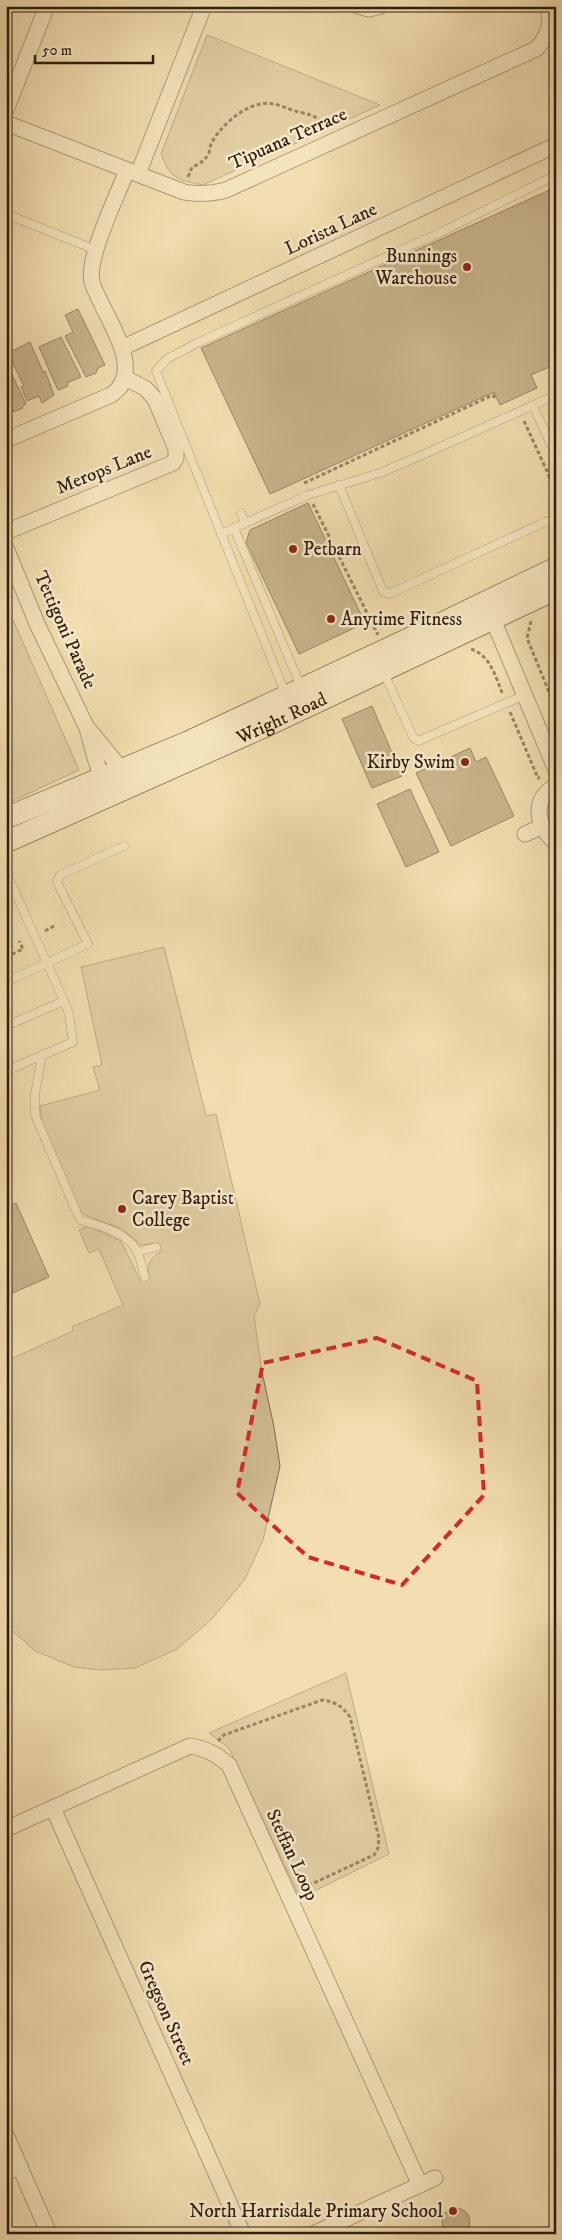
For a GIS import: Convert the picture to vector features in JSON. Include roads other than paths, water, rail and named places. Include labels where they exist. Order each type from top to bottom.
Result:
[{"type":"street","points":[[6,110],[47,6]]},
{"type":"street","points":[[6,440],[111,395],[121,386],[125,378],[127,364],[122,348],[92,280],[92,266],[96,250],[133,172],[204,6]]},
{"type":"street","points":[[358,6],[369,9],[380,6]]},
{"type":"street","name":"Tipuana Terrace","points":[[6,122],[184,192],[200,195],[226,190],[536,49],[552,37],[547,6]]},
{"type":"street","name":"Lorista Lane","points":[[122,348],[556,146]]},
{"type":"street","name":"Merops Lane","points":[[6,532],[173,463],[176,458],[176,449],[154,399],[145,388],[125,378]]},
{"type":"street","name":"Tettigoni Parade","points":[[6,548],[38,626],[87,728],[106,787]]},
{"type":"street","name":"Wright Road","points":[[298,700],[383,671],[489,611],[556,568]]},
{"type":"street","name":"Wright Road","points":[[6,842],[106,787],[489,611],[556,590]]},
{"type":"street","points":[[489,611],[525,695],[553,777],[540,806],[541,827],[547,836],[556,843]]},
{"type":"street","name":"Tettigoni Parade","points":[[87,728],[126,778]]},
{"type":"street","name":"Wright Road","points":[[6,818],[106,787]]},
{"type":"street","points":[[525,834],[541,827]]},
{"type":"street","name":"Steffan Loop","points":[[6,1829],[190,1746],[204,1748],[216,1754],[229,1765],[420,2185]]},
{"type":"street","name":"Gregson Street","points":[[53,1808],[243,2234]]},
{"type":"street","points":[[6,2135],[13,2170],[49,2234]]},
{"type":"street","points":[[313,2234],[435,2178]]},
{"type":"lane","points":[[298,700],[221,534],[156,371],[167,359],[295,297],[441,232],[556,175]]},
{"type":"lane","points":[[6,214],[96,250]]},
{"type":"lane","points":[[221,534],[308,495],[380,472],[420,456],[556,395]]},
{"type":"lane","points":[[533,406],[556,455]]},
{"type":"lane","points":[[339,485],[385,593],[393,593],[545,522],[556,520]]},
{"type":"lane","points":[[240,513],[245,523]]},
{"type":"lane","points":[[234,528],[298,700]]},
{"type":"lane","points":[[383,671],[413,737],[418,741],[525,695]]},
{"type":"lane","points":[[6,982],[88,944],[56,882],[60,875],[124,846]]},
{"type":"lane","points":[[6,872],[49,962],[69,1014],[73,1042],[6,1071]]},
{"type":"lane","points":[[6,1026],[64,1001]]},
{"type":"lane","points":[[42,1055],[35,1094],[35,1115],[80,1220],[118,1233],[131,1243],[137,1252],[145,1277]]},
{"type":"lane","points":[[137,1252],[156,1247]]},
{"type":"place","name":"Bunnings Warehouse","points":[[467,267]]},
{"type":"place","name":"Petbarn","points":[[293,549]]},
{"type":"place","name":"Anytime Fitness","points":[[331,619]]},
{"type":"place","name":"Kirby Swim","points":[[465,762]]},
{"type":"place","name":"Carey Baptist College","points":[[122,1209]]},
{"type":"place","name":"North Harrisdale Primary School","points":[[453,2211]]}]
